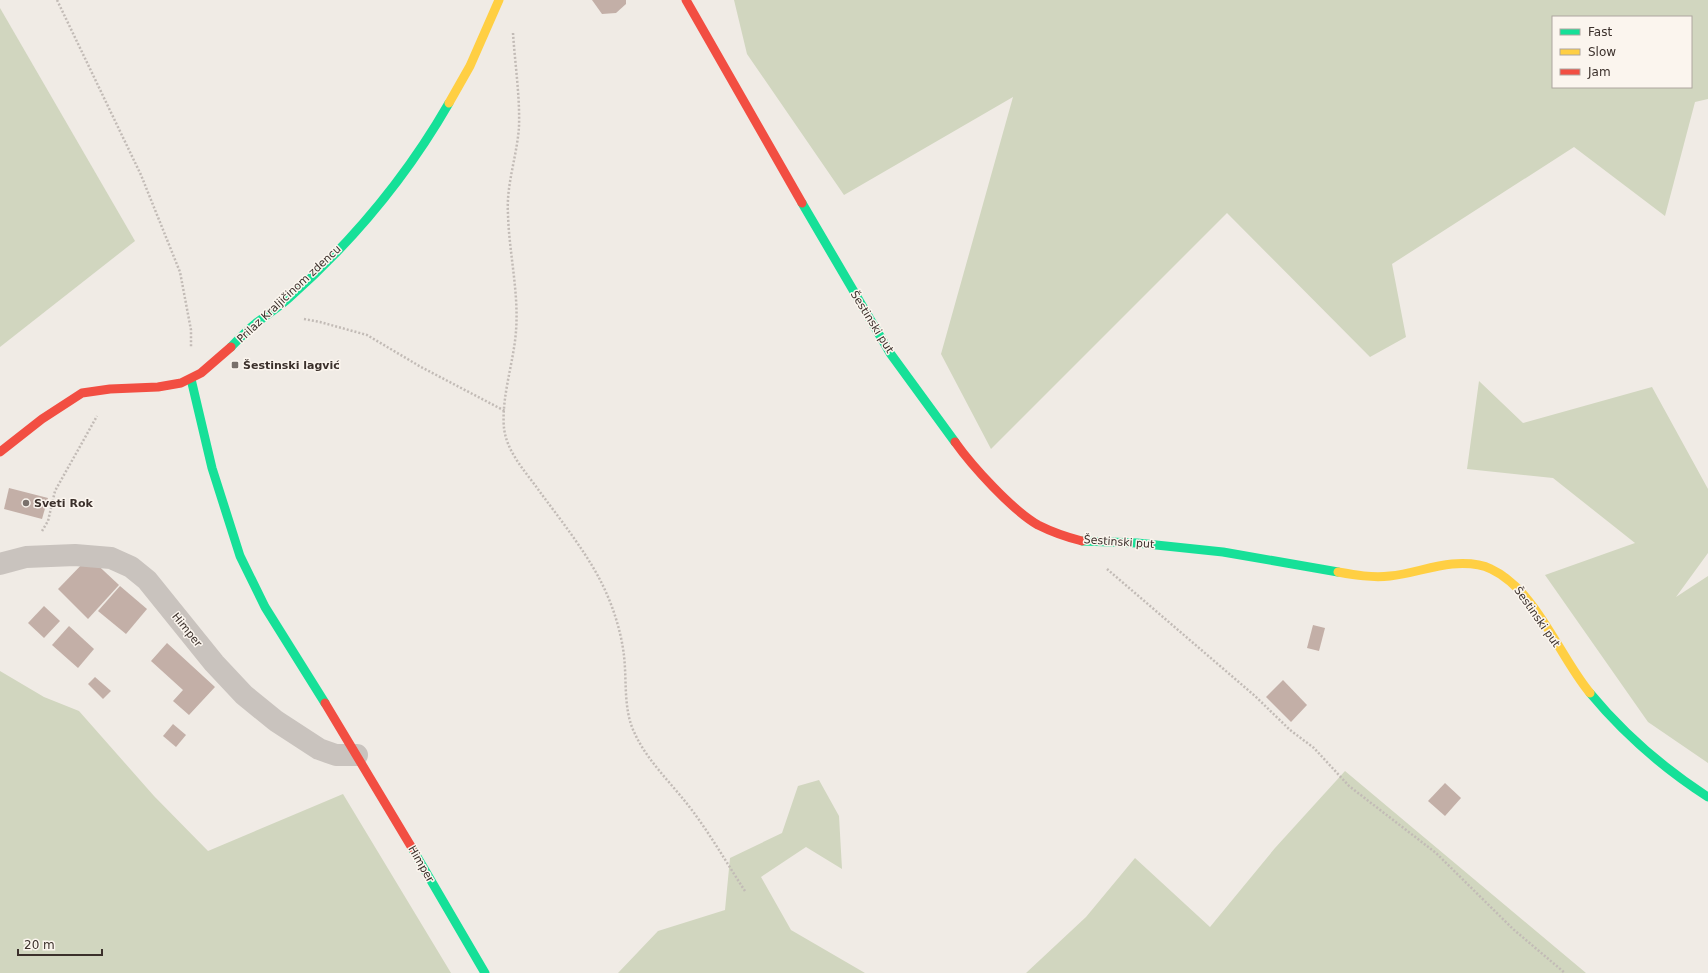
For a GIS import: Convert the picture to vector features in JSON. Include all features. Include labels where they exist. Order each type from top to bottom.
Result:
[{"type":"street","name":"Prilaz Kraljičinom zdencu","points":[[0,452],[44,418],[83,392],[112,388],[175,385],[191,379],[204,371],[230,349],[253,326],[286,300],[319,269],[369,217],[411,163],[442,116],[474,59],[499,0]]},
{"type":"street","name":"Šestinski put","points":[[686,0],[890,353],[924,402],[959,448],[989,482],[1014,506],[1037,524],[1065,537],[1088,542],[1136,543],[1223,552],[1364,576],[1388,576],[1448,564],[1468,564],[1489,567],[1505,576],[1522,592],[1582,683],[1609,715],[1640,747],[1682,780],[1708,797]]},
{"type":"street","name":"Himper","points":[[191,379],[212,468],[240,556],[265,607],[357,755],[485,973]]},
{"type":"street","name":"Himper","points":[[0,564],[26,557],[75,555],[111,558],[130,567],[147,580],[214,663],[244,695],[276,721],[319,749],[336,755],[357,755]]},
{"type":"path","points":[[57,0],[141,175],[180,272],[191,330],[191,346]]},
{"type":"path","points":[[513,26],[519,126],[508,190],[508,213],[515,282],[517,329],[505,411],[504,428],[508,444],[514,457],[578,545],[598,576],[609,600],[619,630],[624,657],[625,688],[629,719],[635,735],[649,756],[689,807],[745,890]]},
{"type":"path","points":[[268,314],[320,322],[367,335],[421,367],[505,411]]},
{"type":"path","points":[[48,521],[56,491],[112,388]]},
{"type":"path","points":[[1088,542],[1094,557],[1254,696],[1290,730],[1314,748],[1349,786],[1436,853],[1514,929],[1565,973]]},
{"type":"green space","points":[[734,0],[1708,0],[1708,99],[1695,102],[1665,216],[1574,147],[1392,264],[1406,337],[1370,357],[1227,213],[991,449],[941,354],[1013,97],[844,195],[747,54]]},
{"type":"green space","points":[[0,8],[135,241],[0,347]]},
{"type":"green space","points":[[1479,381],[1523,423],[1652,387],[1708,489],[1708,553],[1676,597],[1708,576],[1708,763],[1648,722],[1545,575],[1635,543],[1553,478],[1467,469]]},
{"type":"green space","points":[[0,671],[44,697],[79,711],[154,796],[208,851],[343,794],[451,973],[0,973]]},
{"type":"green space","points":[[1345,771],[1586,973],[1026,973],[1086,917],[1135,858],[1210,927],[1275,848]]},
{"type":"green space","points":[[819,780],[839,816],[842,869],[806,847],[761,877],[791,930],[865,973],[618,973],[658,931],[725,910],[730,858],[782,833],[798,786]]},
{"type":"building","points":[[592,0],[626,0],[626,4],[616,13],[602,14]]},
{"type":"building","name":"Sveti Rok","points":[[9,488],[48,498],[42,519],[4,509]]},
{"type":"building","points":[[89,557],[119,585],[88,619],[58,589]]},
{"type":"building","points":[[120,586],[147,609],[126,634],[98,611]]},
{"type":"building","points":[[44,606],[60,621],[44,638],[28,623]]},
{"type":"building","points":[[1313,625],[1325,628],[1319,651],[1307,648]]},
{"type":"building","points":[[69,626],[94,649],[78,668],[52,645]]},
{"type":"building","points":[[167,643],[215,687],[189,715],[173,701],[183,690],[151,661]]},
{"type":"building","points":[[95,677],[111,691],[103,699],[88,684]]},
{"type":"building","points":[[1283,680],[1307,705],[1291,722],[1266,697]]},
{"type":"building","points":[[173,724],[186,735],[176,747],[163,736]]},
{"type":"building","points":[[1445,783],[1461,798],[1445,816],[1428,801]]},
{"type":"traffic: fast","points":[[231,347],[252,327],[285,302],[312,277],[356,231],[397,182],[433,130],[449,103]]},
{"type":"traffic: fast","points":[[802,203],[890,353],[955,442]]},
{"type":"traffic: fast","points":[[191,379],[212,468],[240,556],[265,607],[325,703]]},
{"type":"traffic: fast","points":[[1082,541],[1137,543],[1223,552],[1338,572]]},
{"type":"traffic: fast","points":[[1590,693],[1616,722],[1645,750],[1691,786],[1708,797]]},
{"type":"traffic: fast","points":[[412,848],[485,973]]},
{"type":"traffic: slow","points":[[449,103],[470,66],[499,0]]},
{"type":"traffic: slow","points":[[1338,572],[1383,577],[1406,574],[1452,564],[1472,564],[1491,569],[1507,579],[1521,592],[1534,608],[1590,693]]},
{"type":"traffic: jam","points":[[686,0],[802,203]]},
{"type":"traffic: jam","points":[[0,452],[42,419],[82,393],[110,389],[158,387],[181,383],[201,373],[231,347]]},
{"type":"traffic: jam","points":[[955,442],[971,463],[1016,509],[1038,525],[1082,541]]},
{"type":"traffic: jam","points":[[325,703],[412,848]]},
{"type":"place","name":"Šestinski lagvić","points":[[235,365]]},
{"type":"place","name":"Sveti Rok","points":[[26,503]]}]
